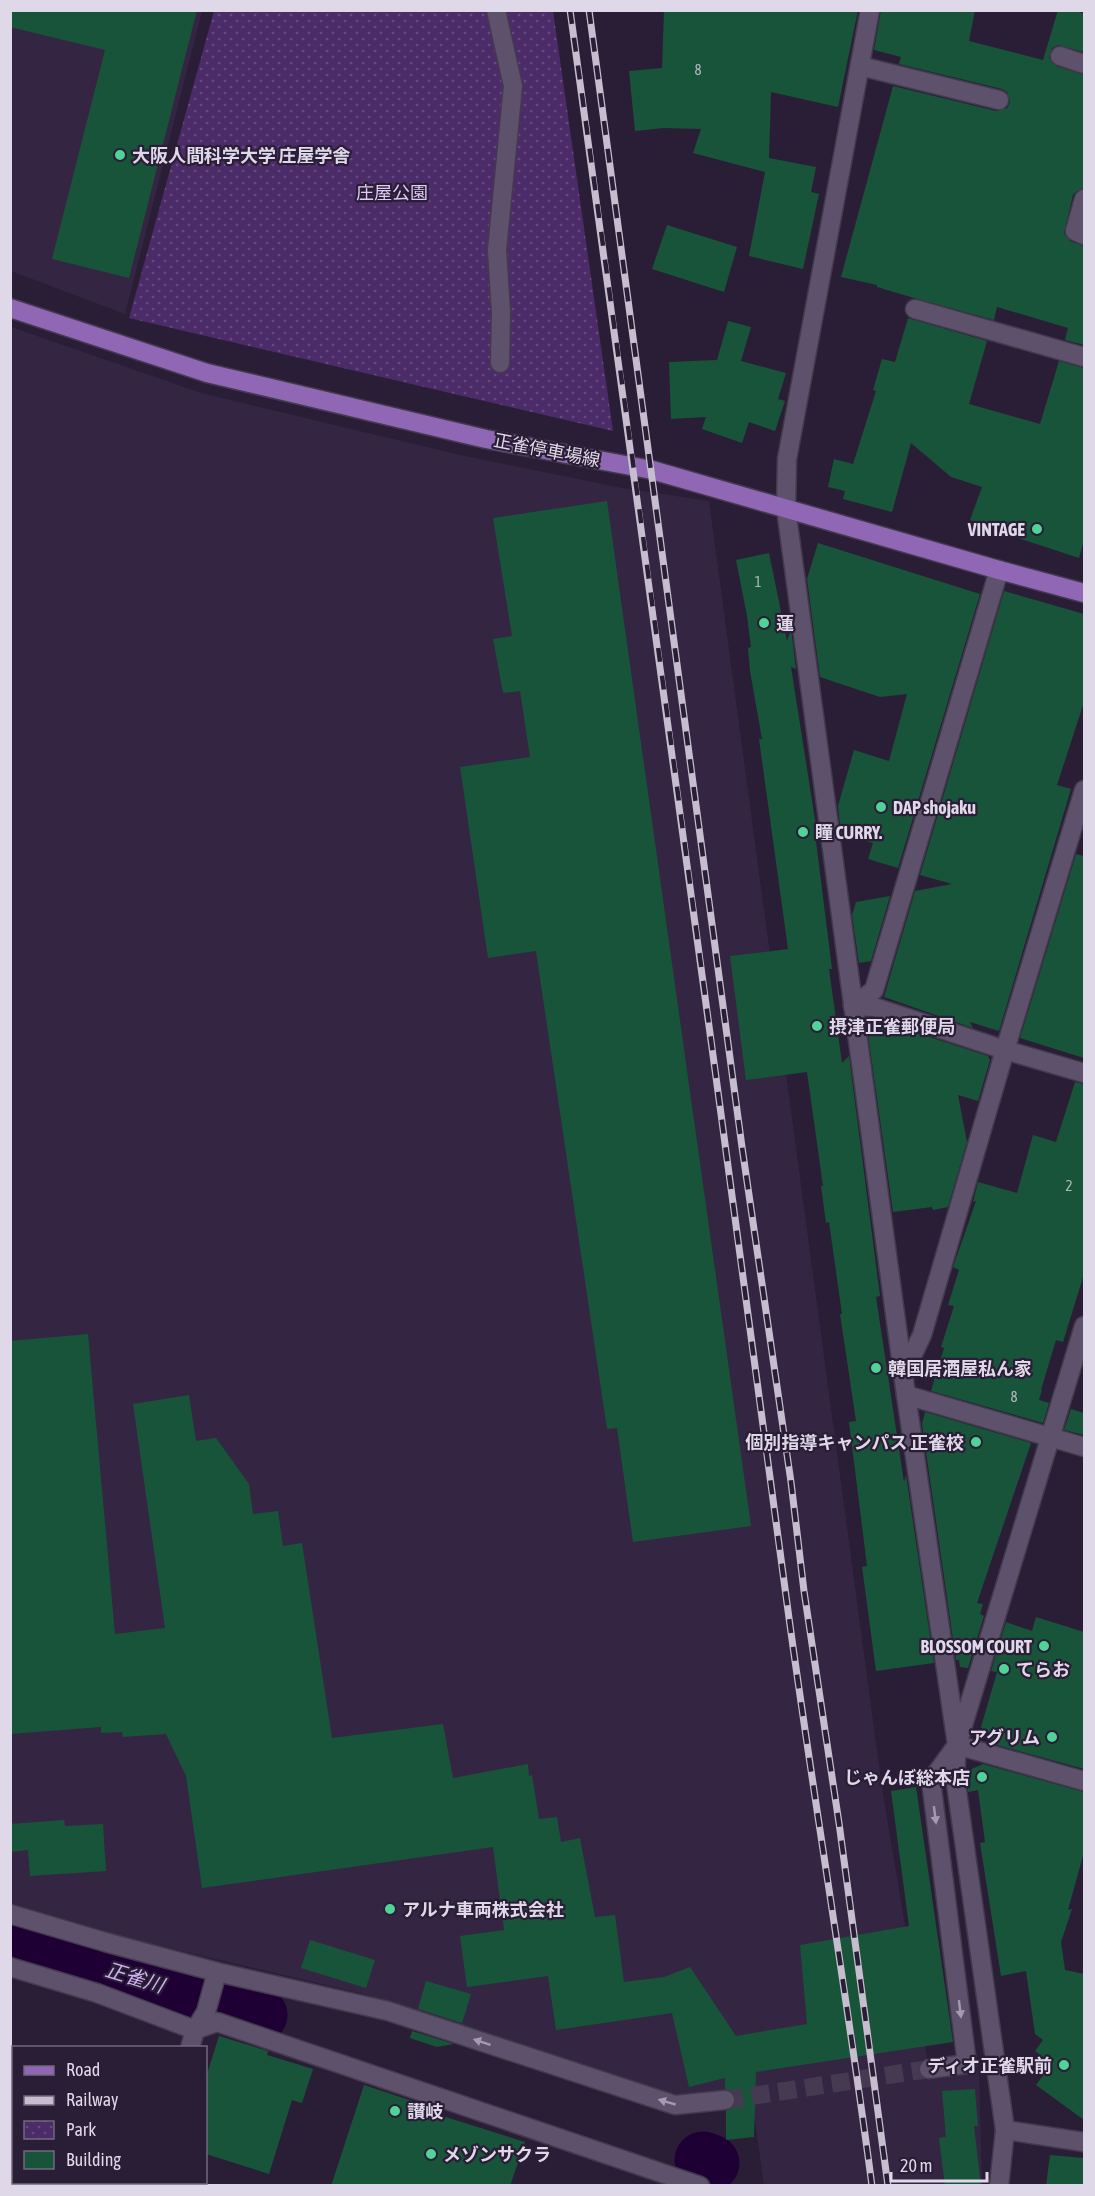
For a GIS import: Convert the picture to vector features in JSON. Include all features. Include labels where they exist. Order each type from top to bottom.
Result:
[{"type":"main road","name":"正雀停車場線","points":[[10,308],[207,373],[486,439],[652,470],[1084,593]]},
{"type":"street","points":[[496,10],[513,86],[497,250],[501,312],[500,363]]},
{"type":"street","points":[[870,10],[786,459],[786,508],[906,1395],[957,1745],[955,1777],[1005,2130],[999,2186]]},
{"type":"street","points":[[1060,56],[1084,64]]},
{"type":"street","points":[[860,66],[999,100]]},
{"type":"street","points":[[1084,199],[1075,231],[1084,235]]},
{"type":"street","points":[[915,309],[1084,357]]},
{"type":"street","points":[[853,1006],[874,990],[999,570]]},
{"type":"street","points":[[904,1373],[922,1335],[1084,790]]},
{"type":"street","points":[[853,1006],[874,1007],[1084,1073]]},
{"type":"street","points":[[929,2069],[967,2064],[931,1781],[957,1745],[1084,1326]]},
{"type":"street","points":[[906,1395],[1084,1447]]},
{"type":"street","points":[[957,1745],[1084,1781]]},
{"type":"street","points":[[10,1914],[105,1942],[216,1979],[388,2011],[675,2105],[725,2100]]},
{"type":"street","points":[[10,1967],[97,1993],[193,2039]]},
{"type":"street","points":[[193,2039],[206,2012],[216,1979]]},
{"type":"street","points":[[193,2039],[217,2022],[700,2186]]},
{"type":"street","points":[[1005,2130],[1084,2142]]},
{"type":"shaded area","points":[[10,11],[202,11],[125,314],[11,271]]},
{"type":"shaded area","points":[[11,327],[201,393],[460,455],[622,488],[709,501],[882,1788],[930,2076],[979,2070],[982,2185],[764,2185],[751,2093],[668,2094],[364,1994],[80,1927],[11,1906]]},
{"type":"green space","name":"庄屋公園","points":[[214,11],[553,11],[613,431],[129,318]]},
{"type":"building","name":"大阪人間科学大学 庄屋学舎","points":[[10,10],[197,10],[129,278],[52,259],[105,50],[10,27]]},
{"type":"building","points":[[664,10],[858,10],[838,107],[771,92],[769,158],[816,167],[811,192],[819,194],[803,269],[749,256],[765,172],[693,153],[701,129],[664,128],[635,131],[629,71],[662,68]]},
{"type":"building","points":[[881,10],[975,10],[969,41],[1043,60],[1058,10],[1074,10],[1084,14],[1084,52],[1058,45],[1052,48],[1049,58],[1056,66],[1084,75],[1084,188],[1073,195],[1064,233],[1070,241],[1084,246],[1084,345],[1065,340],[1068,328],[997,307],[994,320],[877,287],[877,285],[841,277],[893,86],[996,111],[1007,108],[1010,102],[1007,92],[1002,89],[899,64],[901,57],[874,50]]},
{"type":"building","points":[[667,225],[737,247],[724,292],[652,269]]},
{"type":"building","points":[[908,318],[987,341],[969,404],[1040,424],[1059,361],[1084,368],[1084,540],[1079,558],[970,520],[982,487],[951,477],[911,443],[892,512],[843,499],[845,491],[828,487],[834,459],[853,464],[876,391],[873,390],[882,359],[895,362]]},
{"type":"building","points":[[728,321],[751,327],[741,361],[786,373],[778,399],[785,401],[775,431],[749,422],[742,443],[702,429],[706,417],[671,419],[669,362],[717,360]]},
{"type":"building","points":[[607,501],[751,1526],[633,1542],[617,1428],[607,1429],[536,951],[488,958],[460,767],[530,757],[520,691],[503,693],[493,639],[512,636],[493,518]]},
{"type":"building","points":[[818,543],[980,594],[898,868],[868,859],[873,843],[841,834],[838,806],[854,750],[889,761],[907,694],[880,697],[820,677],[807,579]]},
{"type":"building","points":[[769,553],[787,641],[791,629],[796,669],[791,667],[816,826],[814,825],[832,969],[829,969],[842,1063],[849,1056],[880,1296],[876,1297],[934,1663],[876,1671],[862,1567],[867,1566],[849,1422],[856,1421],[829,1222],[826,1223],[807,1072],[746,1080],[730,956],[788,949],[759,739],[762,739],[750,671],[748,648],[751,647],[747,616],[736,560]]},
{"type":"building","points":[[1004,591],[1084,614],[1084,702],[1057,785],[1071,789],[999,1031],[970,1022],[973,1028],[884,997],[915,891],[952,884],[920,875]]},
{"type":"building","points":[[1076,854],[1084,856],[1084,1058],[1020,1038]]},
{"type":"building","points":[[890,896],[871,961],[859,963],[852,915],[856,902]]},
{"type":"building","points":[[880,1021],[988,1056],[990,1060],[978,1101],[958,1095],[967,1142],[948,1207],[893,1212],[868,1034]]},
{"type":"building","points":[[1075,1082],[1084,1084],[1084,1274],[1063,1342],[1056,1340],[1041,1390],[1039,1400],[1049,1403],[1043,1423],[931,1391],[944,1348],[941,1347],[954,1306],[948,1305],[959,1270],[953,1267],[976,1201],[973,1202],[978,1182],[1017,1193],[1033,1135],[1056,1142]]},
{"type":"building","points":[[88,1334],[115,1634],[165,1628],[133,1404],[189,1395],[196,1441],[216,1438],[249,1484],[253,1514],[278,1511],[283,1546],[302,1543],[332,1738],[443,1724],[453,1778],[528,1764],[539,1819],[557,1817],[561,1842],[580,1838],[595,1917],[615,1915],[624,1982],[664,1977],[690,1967],[736,2036],[807,2024],[800,1945],[909,1926],[891,1791],[916,1787],[953,2042],[756,2072],[754,2137],[726,2140],[726,2111],[735,2105],[734,2094],[725,2089],[725,2078],[689,2087],[672,2013],[556,2030],[548,1976],[467,1987],[460,1936],[504,1930],[493,1847],[202,1888],[186,1776],[166,1734],[123,1737],[122,1732],[101,1733],[101,1727],[10,1734],[10,1341]]},
{"type":"building","points":[[1071,1409],[1084,1413],[1084,1435],[1064,1430]]},
{"type":"building","points":[[925,1412],[1031,1443],[977,1603],[983,1604],[980,1614],[984,1616],[968,1668],[960,1667],[959,1660],[956,1660],[922,1424]]},
{"type":"building","points":[[1036,1617],[1084,1632],[1084,1769],[993,1744],[981,1727],[997,1672],[991,1671],[1006,1622],[1032,1631]]},
{"type":"building","points":[[983,1764],[1084,1792],[1084,1852],[1068,1910],[1072,1909],[1061,1942],[1065,1970],[1084,1974],[1084,2120],[1036,2085],[1044,2074],[1039,2070],[1047,2060],[1035,2051],[1043,2040],[1035,2034],[1026,1971],[1001,1976],[980,1843],[985,1842],[978,1790],[968,1792],[966,1777],[967,1771]]},
{"type":"building","points":[[64,1820],[65,1826],[103,1824],[106,1871],[30,1876],[28,1850],[10,1852],[10,1824]]},
{"type":"building","points":[[310,1940],[375,1960],[366,1988],[301,1968]]},
{"type":"building","points":[[426,1981],[471,1994],[462,2023],[418,2009]]},
{"type":"building","points":[[412,2031],[454,2044],[437,2047],[410,2038]]},
{"type":"building","points":[[219,2036],[268,2051],[267,2055],[313,2069],[302,2103],[292,2100],[269,2174],[207,2154],[207,2074]]},
{"type":"building","points":[[364,2085],[415,2102],[414,2107],[525,2142],[510,2186],[331,2186]]},
{"type":"building","points":[[975,2089],[978,2126],[974,2126],[981,2186],[945,2186],[939,2138],[946,2137],[942,2091]]},
{"type":"building","points":[[1050,2155],[1084,2158],[1084,2186],[1046,2186]]},
{"type":"waterway","name":"正雀川","points":[[10,1939],[259,2015]]},
{"type":"waterway","name":"正雀川","points":[[703,2160],[711,2163]]},
{"type":"tunnel","points":[[725,2100],[929,2069]]},
{"type":"railway","points":[[570,10],[789,1618],[872,2186]]},
{"type":"railway","points":[[589,10],[742,1147],[839,1823],[888,2186]]},
{"type":"place","name":"大阪人間科学大学 庄屋学舎","points":[[120,155]]},
{"type":"place","name":"VINTAGE","points":[[1037,529]]},
{"type":"place","name":"蓮","points":[[764,623]]},
{"type":"place","name":"DAP shojaku","points":[[881,807]]},
{"type":"place","name":"瞳 CURRY.","points":[[803,832]]},
{"type":"place","name":"摂津正雀郵便局","points":[[817,1026]]},
{"type":"place","name":"韓国居酒屋私ん家","points":[[876,1368]]},
{"type":"place","name":"個別指導キャンパス 正雀校","points":[[976,1442]]},
{"type":"place","name":"BLOSSOM COURT","points":[[1044,1646]]},
{"type":"place","name":"てらお","points":[[1004,1669]]},
{"type":"place","name":"アグリム","points":[[1052,1737]]},
{"type":"place","name":"じゃんぼ総本店","points":[[982,1777]]},
{"type":"place","name":"アルナ車両株式会社","points":[[390,1909]]},
{"type":"place","name":"ディオ正雀駅前","points":[[1064,2065]]},
{"type":"place","name":"讃岐","points":[[395,2111]]},
{"type":"place","name":"メゾンサクラ","points":[[431,2154]]}]
